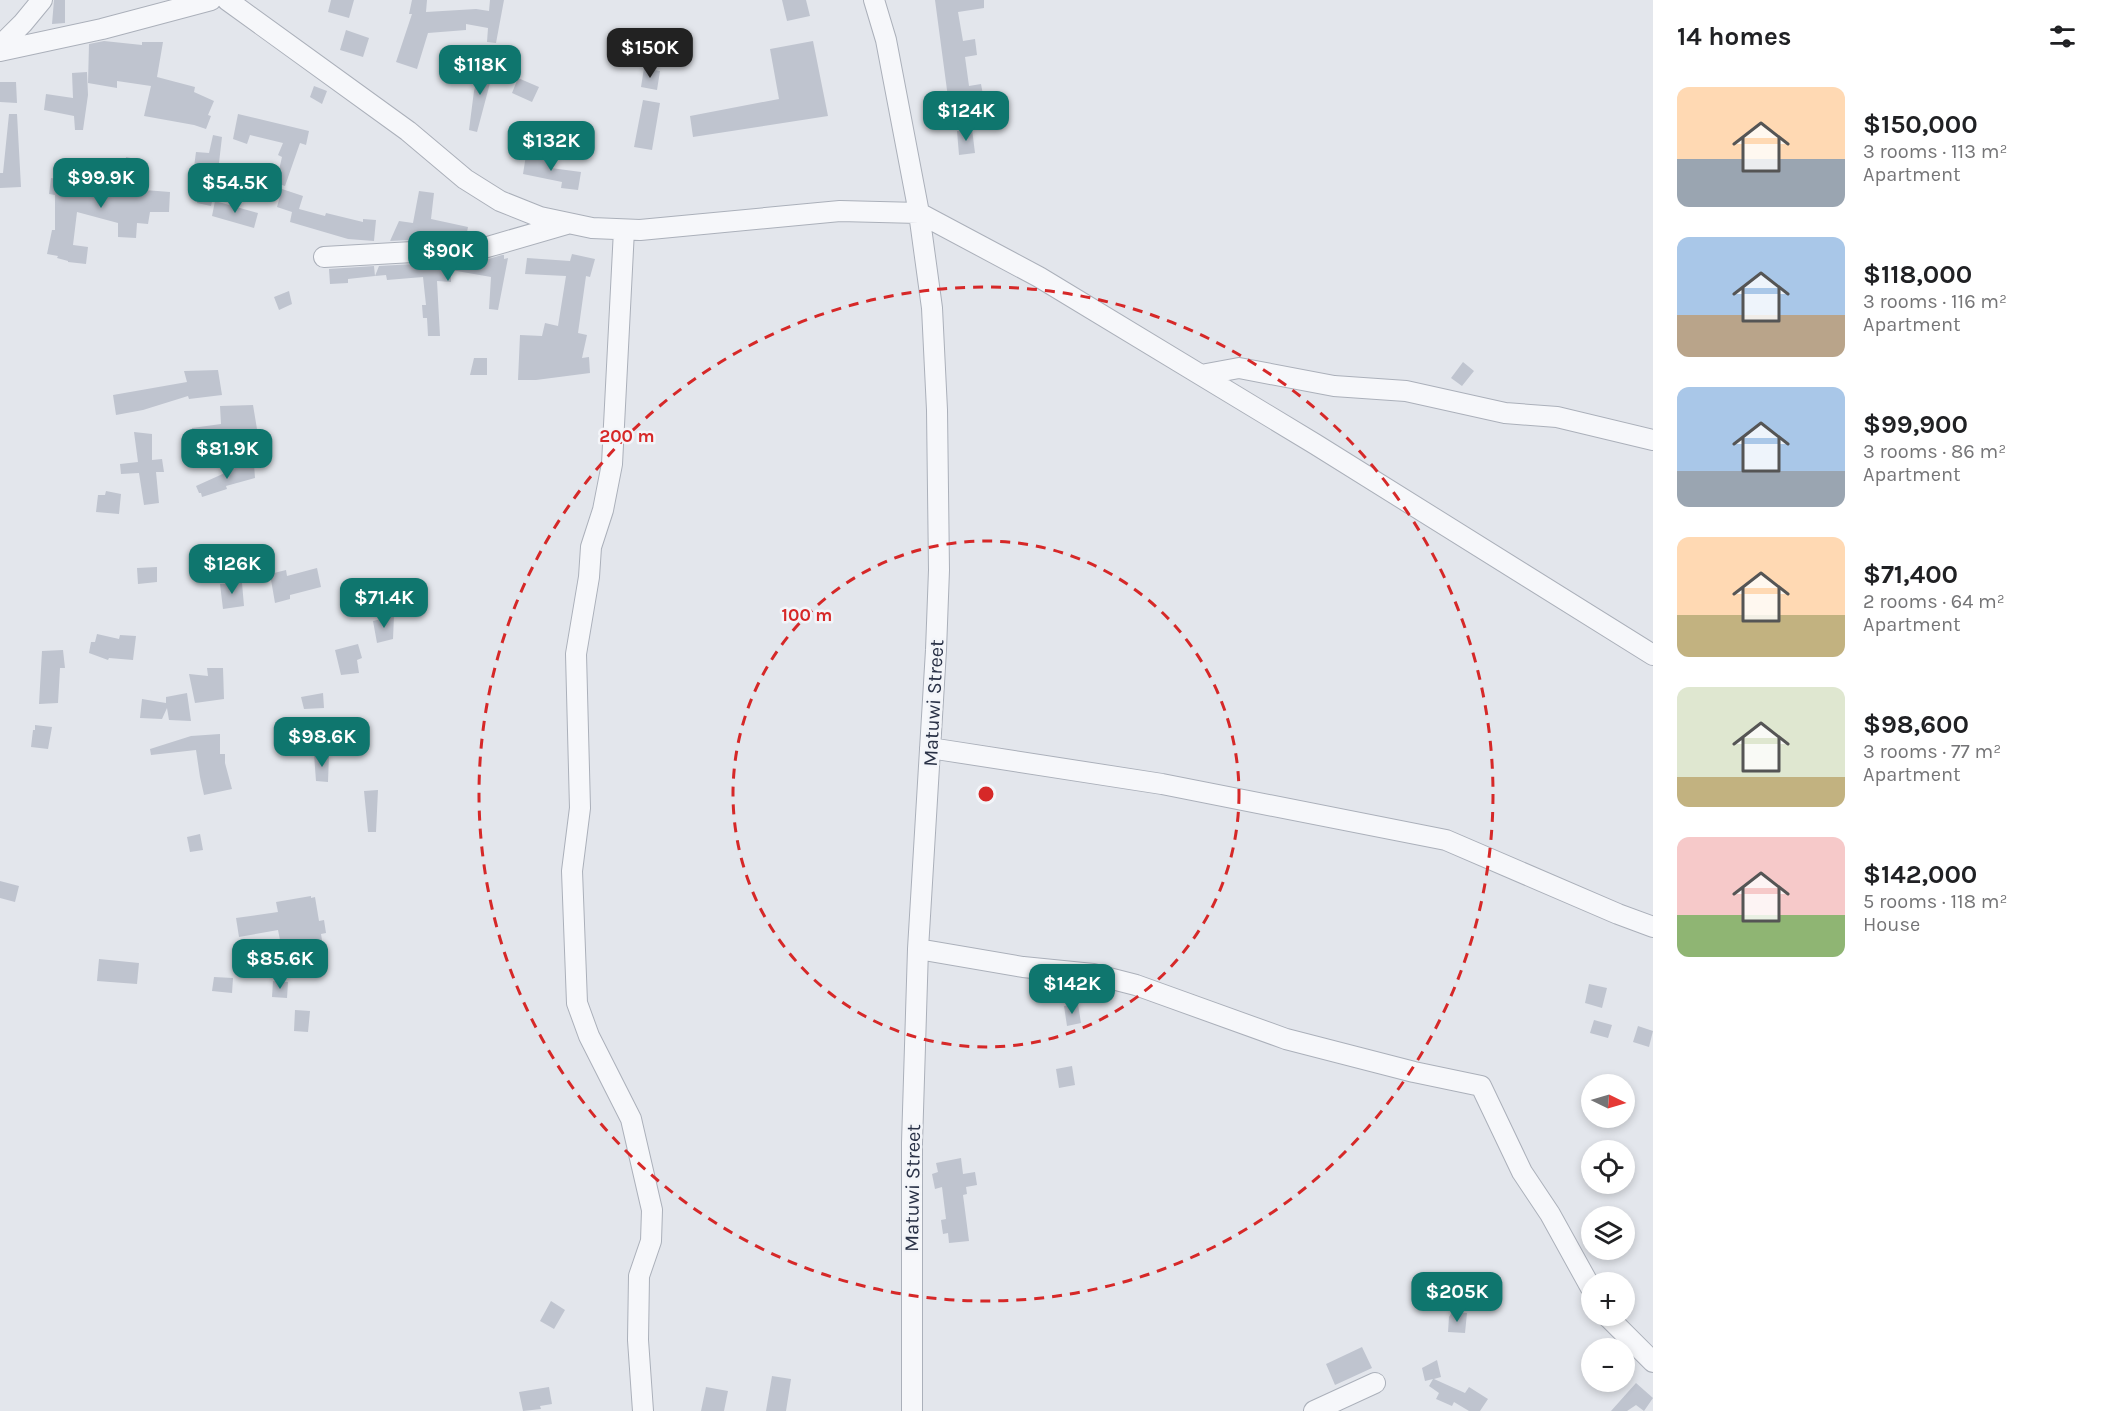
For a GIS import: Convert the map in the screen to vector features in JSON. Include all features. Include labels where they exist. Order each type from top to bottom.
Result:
[{"type":"street","points":[[0,45],[23,23],[42,0]]},
{"type":"street","points":[[0,51],[102,29],[211,0]]},
{"type":"street","points":[[226,0],[408,131],[465,179],[500,201],[540,217],[592,228],[640,230],[840,211],[919,213],[1039,277],[1653,655]]},
{"type":"street","name":"Matuwi Street","points":[[873,0],[886,40],[919,213],[932,308],[937,410],[939,570],[918,949],[912,1143],[912,1411]]},
{"type":"street","points":[[324,257],[484,248],[570,223]]},
{"type":"street","points":[[624,230],[612,464],[603,510],[591,547],[589,577],[576,654],[580,808],[572,871],[577,1003],[589,1036],[631,1119],[652,1209],[651,1241],[639,1276],[638,1340],[643,1411]]},
{"type":"street","points":[[1201,375],[1239,368],[1334,386],[1406,391],[1505,413],[1557,417],[1653,440]]},
{"type":"street","points":[[930,748],[1162,784],[1446,840],[1653,927]]},
{"type":"street","points":[[918,949],[1023,967],[1093,974],[1136,985],[1286,1039],[1414,1072],[1481,1086],[1522,1172],[1550,1214],[1582,1272]]},
{"type":"street","points":[[1617,1326],[1653,1362]]},
{"type":"street","points":[[1314,1411],[1375,1383]]},
{"type":"building","points":[[54,0],[65,0],[65,23],[52,24]]},
{"type":"building","points":[[331,0],[354,0],[349,18],[328,12]]},
{"type":"building","points":[[412,0],[427,0],[426,12],[476,9],[489,11],[490,0],[504,0],[496,43],[487,42],[488,28],[466,24],[466,30],[428,33],[417,69],[396,62],[412,14],[409,14]]},
{"type":"building","points":[[782,0],[806,0],[810,16],[787,21]]},
{"type":"building","points":[[935,0],[984,0],[984,8],[958,12],[963,41],[975,39],[977,55],[965,57],[969,86],[981,84],[984,100],[949,105]]},
{"type":"building","points":[[346,30],[369,38],[363,57],[340,50]]},
{"type":"building","points":[[655,37],[669,40],[666,58],[651,55]]},
{"type":"building","points":[[104,41],[142,45],[142,42],[163,42],[157,77],[195,87],[194,92],[214,101],[208,115],[211,116],[206,129],[144,116],[151,86],[117,81],[117,88],[88,83],[89,44]]},
{"type":"building","points":[[813,41],[828,116],[693,137],[690,116],[779,99],[770,49]]},
{"type":"building","points":[[481,64],[494,68],[477,132],[469,130],[474,91]]},
{"type":"building","points":[[644,68],[660,71],[657,90],[641,87]]},
{"type":"building","points":[[87,72],[88,95],[83,130],[75,130],[74,116],[44,110],[46,94],[73,98],[72,73]]},
{"type":"building","points":[[518,78],[539,87],[532,102],[512,93]]},
{"type":"building","points":[[0,82],[16,82],[17,103],[0,102]]},
{"type":"building","points":[[314,86],[327,91],[322,104],[310,97]]},
{"type":"building","points":[[643,100],[660,103],[652,150],[634,147]]},
{"type":"building","points":[[9,114],[17,114],[21,187],[0,188],[0,173],[3,173]]},
{"type":"building","points":[[238,114],[309,131],[306,145],[300,143],[285,186],[276,183],[282,157],[278,155],[283,143],[250,135],[247,144],[233,139]]},
{"type":"building","points":[[972,129],[975,153],[959,155],[957,131]]},
{"type":"building","points":[[213,135],[222,137],[217,180],[211,206],[197,203],[206,168],[194,167],[196,152],[209,153]]},
{"type":"building","points":[[526,155],[552,159],[551,168],[581,172],[578,190],[561,188],[562,182],[523,174]]},
{"type":"building","points":[[126,157],[145,161],[132,189],[170,192],[169,212],[150,212],[148,224],[137,223],[136,238],[118,237],[118,223],[77,212],[73,245],[88,247],[86,264],[68,262],[57,258],[58,256],[47,254],[52,230],[55,230],[55,195],[49,194],[51,178],[121,185],[121,179],[125,179]]},
{"type":"building","points":[[282,189],[303,196],[299,209],[363,222],[363,219],[376,220],[374,241],[348,239],[290,222],[292,212],[277,207]]},
{"type":"building","points":[[419,191],[434,193],[431,219],[468,227],[466,237],[390,241],[399,221],[413,223]]},
{"type":"building","points":[[215,201],[258,213],[254,228],[212,216]]},
{"type":"building","points":[[572,254],[595,259],[590,277],[586,276],[578,333],[587,335],[582,358],[589,357],[590,373],[518,380],[520,335],[542,336],[545,323],[558,326],[566,276],[525,274],[527,258],[570,261]]},
{"type":"building","points":[[502,255],[504,259],[508,258],[498,310],[489,309],[491,277],[451,270],[451,282],[437,281],[440,336],[428,336],[427,318],[423,318],[422,305],[426,305],[423,277],[387,280],[386,275],[375,276],[379,266],[485,260]]},
{"type":"building","points":[[374,266],[375,276],[348,279],[348,283],[330,284],[329,269]]},
{"type":"building","points":[[289,291],[292,304],[279,310],[274,297]]},
{"type":"building","points":[[474,358],[487,358],[487,375],[470,375]]},
{"type":"building","points":[[1463,362],[1474,371],[1462,386],[1451,378]]},
{"type":"building","points":[[218,370],[222,395],[189,399],[188,396],[143,410],[116,415],[113,395],[187,382],[184,371]]},
{"type":"building","points":[[253,405],[262,459],[247,459],[243,436],[222,440],[191,441],[192,428],[221,424],[220,406]]},
{"type":"building","points":[[134,432],[152,434],[152,460],[162,459],[164,472],[156,472],[159,503],[144,505],[139,473],[121,474],[120,464],[138,462]]},
{"type":"building","points":[[254,464],[255,478],[226,486],[227,489],[202,497],[199,493],[196,486],[227,472],[226,470]]},
{"type":"building","points":[[106,491],[121,494],[119,514],[96,512],[98,495],[105,495]]},
{"type":"building","points":[[157,567],[157,582],[138,584],[137,568]]},
{"type":"building","points":[[317,568],[321,587],[290,595],[290,599],[275,603],[270,574],[286,570],[287,576]]},
{"type":"building","points":[[242,583],[244,606],[223,609],[220,584]]},
{"type":"building","points":[[394,616],[393,639],[377,643],[373,621]]},
{"type":"building","points":[[97,634],[119,639],[120,635],[136,636],[133,660],[109,658],[108,660],[89,653],[91,642],[95,642]]},
{"type":"building","points":[[358,644],[362,658],[357,660],[359,673],[341,675],[335,650]]},
{"type":"building","points":[[63,650],[65,668],[60,668],[58,703],[39,704],[42,651]]},
{"type":"building","points":[[207,668],[223,668],[224,699],[195,703],[189,674],[208,676]]},
{"type":"building","points":[[187,693],[191,721],[169,720],[167,708],[162,719],[140,718],[142,699],[166,703],[166,697]]},
{"type":"building","points":[[323,693],[324,708],[304,709],[301,697]]},
{"type":"building","points":[[35,725],[52,727],[48,749],[31,747]]},
{"type":"building","points":[[220,734],[220,754],[225,754],[232,789],[204,795],[196,750],[151,755],[150,749],[191,736]]},
{"type":"building","points":[[314,754],[329,755],[328,782],[316,781]]},
{"type":"building","points":[[378,790],[376,832],[368,832],[364,791]]},
{"type":"building","points":[[200,834],[203,850],[190,852],[187,837]]},
{"type":"building","points":[[0,881],[19,886],[15,902],[0,898]]},
{"type":"building","points":[[311,896],[311,898],[315,897],[319,921],[324,920],[326,933],[321,934],[323,947],[319,948],[320,951],[287,956],[284,939],[280,940],[278,930],[239,937],[236,918],[278,912],[276,902]]},
{"type":"building","points":[[99,959],[139,963],[137,984],[97,981]]},
{"type":"building","points":[[214,977],[233,978],[232,993],[212,991]]},
{"type":"building","points":[[273,981],[288,982],[287,998],[272,997]]},
{"type":"building","points":[[1589,984],[1607,988],[1602,1008],[1585,1003]]},
{"type":"building","points":[[1078,1004],[1081,1023],[1067,1026],[1064,1006]]},
{"type":"building","points":[[295,1010],[310,1011],[308,1032],[294,1031]]},
{"type":"building","points":[[1594,1020],[1612,1025],[1608,1038],[1590,1033]]},
{"type":"building","points":[[1638,1026],[1653,1031],[1649,1047],[1633,1042]]},
{"type":"building","points":[[1072,1066],[1075,1085],[1059,1088],[1056,1069]]},
{"type":"building","points":[[961,1158],[963,1174],[975,1172],[977,1185],[966,1187],[967,1194],[963,1195],[969,1241],[949,1243],[948,1233],[943,1234],[941,1220],[946,1219],[942,1187],[935,1189],[932,1174],[938,1172],[936,1163]]},
{"type":"building","points":[[551,1301],[565,1310],[554,1329],[540,1321]]},
{"type":"building","points":[[1452,1312],[1467,1313],[1465,1333],[1448,1332],[1449,1317]]},
{"type":"building","points":[[1362,1347],[1372,1368],[1335,1385],[1326,1364]]},
{"type":"building","points":[[1437,1360],[1441,1377],[1434,1379],[1465,1393],[1469,1387],[1488,1399],[1480,1411],[1469,1411],[1454,1402],[1452,1406],[1436,1399],[1439,1393],[1429,1386],[1433,1379],[1425,1381],[1422,1368]]},
{"type":"building","points":[[772,1376],[791,1379],[786,1411],[766,1411]]},
{"type":"building","points":[[1635,1384],[1653,1398],[1644,1411],[1636,1405],[1627,1411],[1611,1411],[1628,1392],[1635,1392]]},
{"type":"building","points":[[549,1387],[552,1404],[540,1406],[541,1409],[523,1411],[519,1392]]},
{"type":"building","points":[[706,1387],[728,1391],[724,1411],[701,1411]]}]
